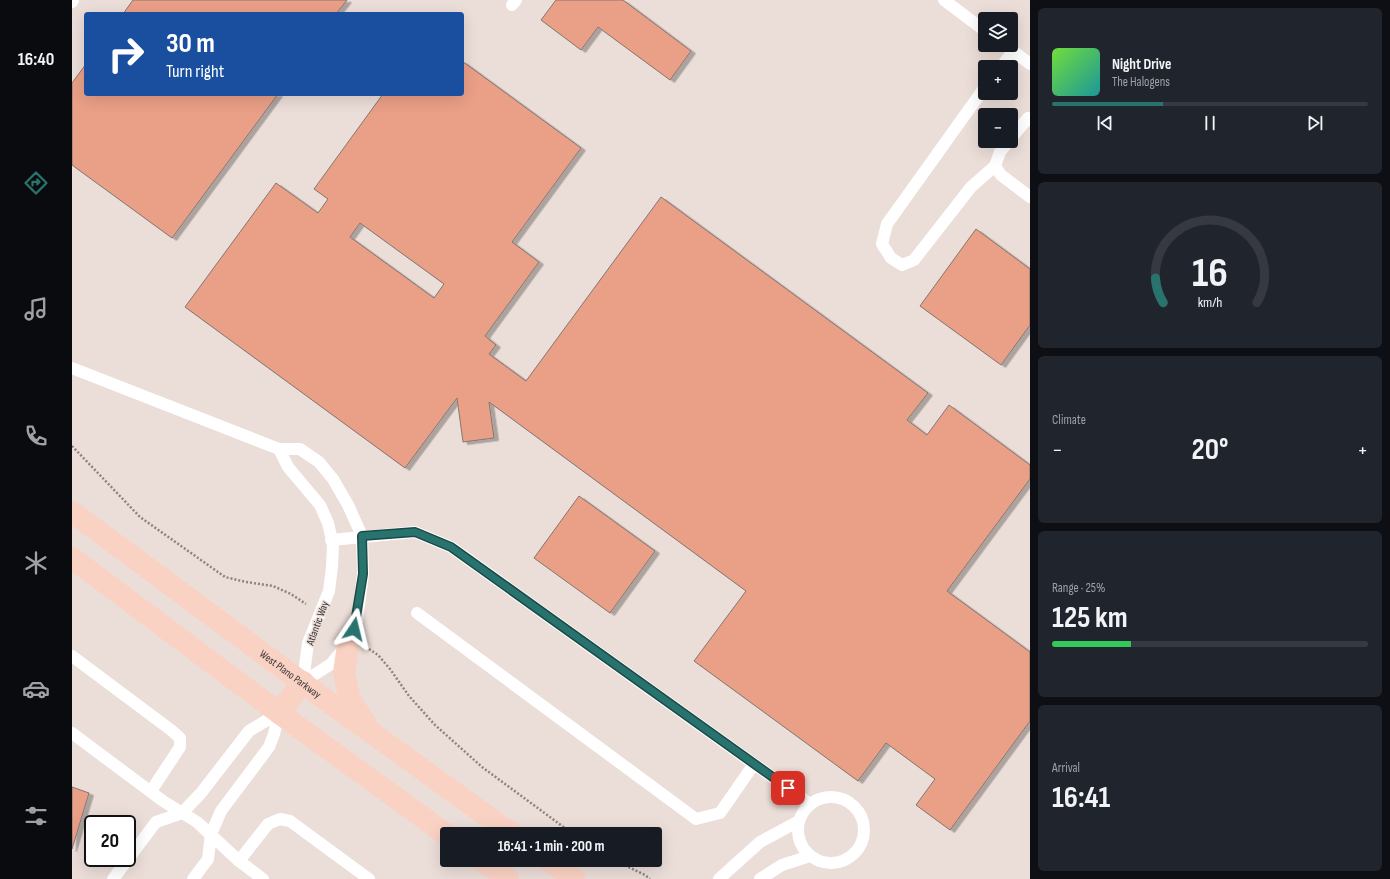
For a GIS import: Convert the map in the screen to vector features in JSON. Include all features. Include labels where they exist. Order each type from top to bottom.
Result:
[{"type":"main road","name":"West Plano Parkway","points":[[72,512],[502,827]]},
{"type":"main road","points":[[72,558],[278,713],[440,830]]},
{"type":"main road","points":[[358,646],[344,673],[350,700],[372,733]]},
{"type":"main road","points":[[278,713],[303,682]]},
{"type":"main road","points":[[492,867],[508,879]]},
{"type":"main road","points":[[558,867],[574,879]]},
{"type":"lane","points":[[944,0],[978,25]]},
{"type":"lane","points":[[1014,52],[1030,64]]},
{"type":"lane","points":[[978,97],[887,224],[882,244],[891,258],[902,265],[914,260],[971,187],[995,166],[1000,152],[1003,148]]},
{"type":"lane","points":[[1018,130],[1029,118]]},
{"type":"lane","points":[[995,166],[1001,175],[1030,198]]},
{"type":"lane","points":[[72,368],[279,449],[300,449],[318,462],[333,479],[348,505],[362,536],[363,574],[352,637],[358,646],[303,682]]},
{"type":"lane","name":"Atlantic Way","points":[[279,449],[288,466],[320,505],[328,523],[333,545],[329,591],[308,643],[303,682]]},
{"type":"lane","points":[[331,540],[415,532],[451,547],[810,804]]},
{"type":"lane","points":[[417,613],[696,819],[720,813],[754,764]]},
{"type":"lane","points":[[72,656],[180,738],[180,747],[151,791]]},
{"type":"lane","points":[[113,879],[156,822],[182,813],[201,794],[249,731],[278,713]]},
{"type":"lane","points":[[193,879],[208,859],[211,834],[221,811],[269,747],[274,734],[278,713]]},
{"type":"lane","points":[[72,733],[163,801],[197,822],[239,861],[263,879]]},
{"type":"lane","points":[[835,797],[851,803],[857,809],[862,816],[864,836],[856,853],[839,863],[829,864],[819,862],[810,856],[799,840],[797,830],[803,811],[810,804],[819,799],[835,797]]},
{"type":"lane","points":[[239,861],[268,824],[280,819],[290,821],[369,879]]},
{"type":"lane","points":[[718,879],[760,842],[799,820]]},
{"type":"lane","points":[[760,879],[782,865],[810,856]]},
{"type":"path","points":[[72,446],[140,517],[225,577],[273,586],[291,594],[308,606]]},
{"type":"path","points":[[358,646],[378,656],[390,669],[409,696],[435,725],[482,767],[564,827]]},
{"type":"path","points":[[628,867],[650,879]]},
{"type":"building","points":[[133,0],[347,0],[338,12],[124,12]]},
{"type":"building","points":[[556,0],[623,0],[691,51],[670,80],[598,27],[581,50],[541,20]]},
{"type":"building","points":[[464,62],[581,148],[512,242],[539,262],[485,336],[496,345],[489,354],[526,381],[661,197],[928,393],[907,420],[927,435],[949,405],[1030,465],[1030,479],[947,591],[1030,652],[1030,721],[950,830],[916,805],[935,779],[886,743],[858,781],[694,661],[746,591],[489,402],[494,438],[463,442],[457,398],[405,468],[185,307],[276,183],[318,213],[328,199],[314,189],[382,96],[464,96]],"holes":[[[360,223],[444,284],[434,298],[350,237]]]},
{"type":"building","points":[[84,67],[84,96],[277,96],[172,238],[72,165],[72,83]]},
{"type":"building","points":[[976,229],[1030,269],[1030,325],[1001,365],[920,306]]},
{"type":"building","points":[[579,496],[655,551],[610,613],[534,558]]},
{"type":"building","points":[[72,787],[89,793],[72,849]]},
{"type":"route","points":[[354,629],[363,574],[362,536],[415,532],[451,547],[788,788]]}]
